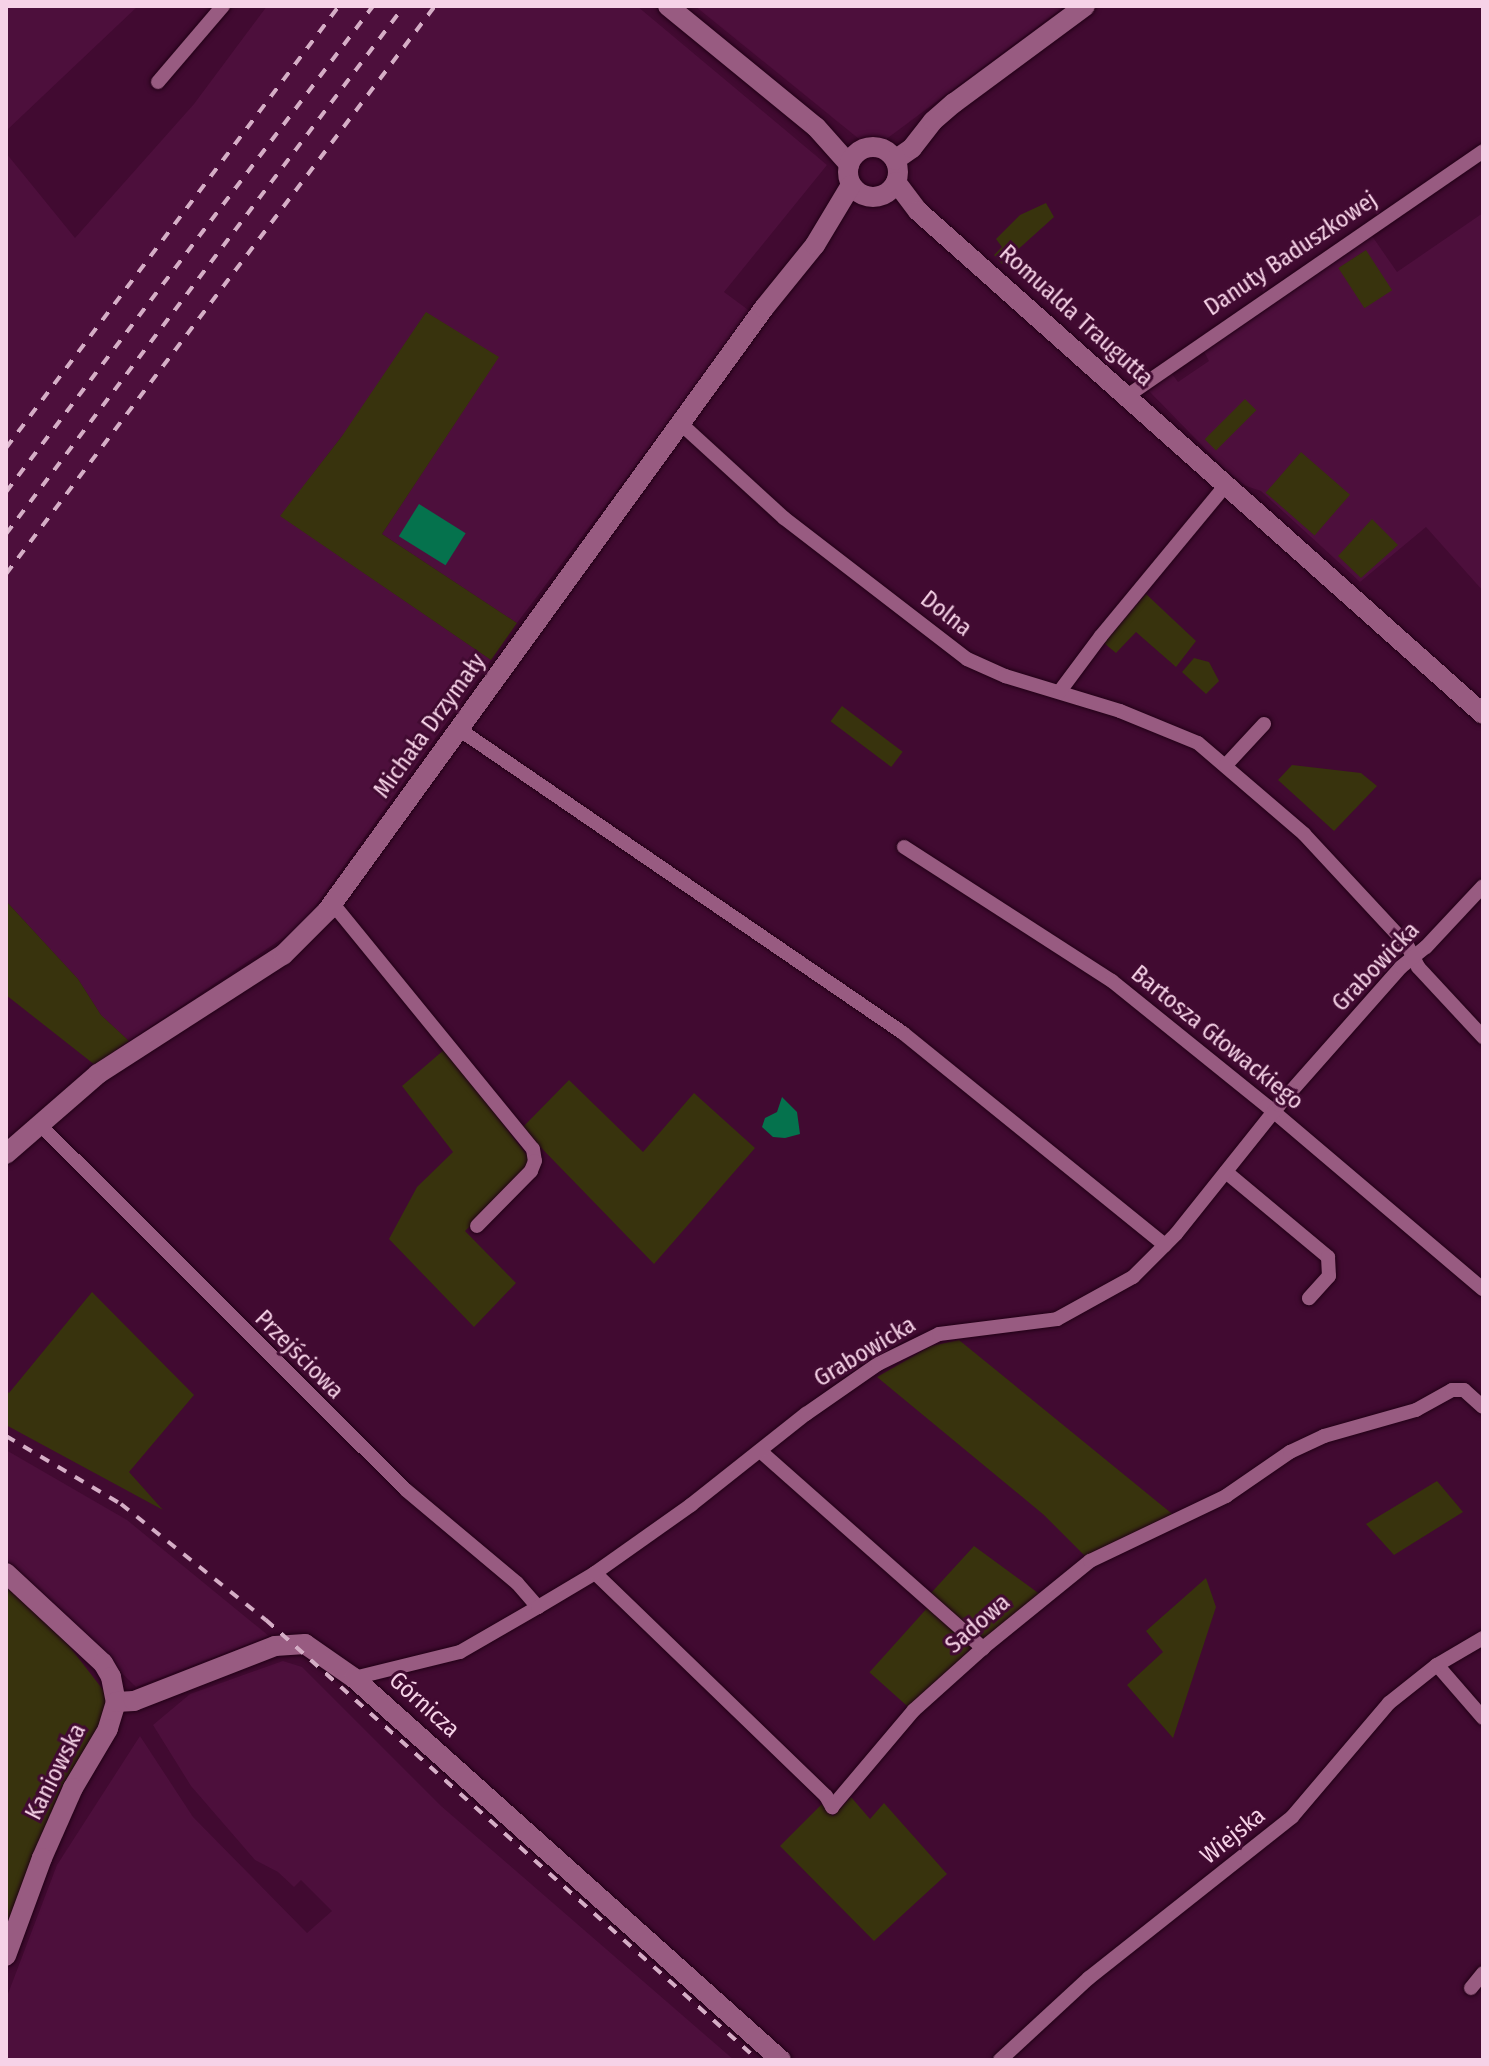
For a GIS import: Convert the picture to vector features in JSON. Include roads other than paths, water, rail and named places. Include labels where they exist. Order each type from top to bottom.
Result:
[{"type":"street","points":[[158,82],[223,6]]},
{"type":"street","points":[[854,157],[873,147],[890,155],[912,148],[933,121],[1085,6]]},
{"type":"street","points":[[675,12],[854,157],[874,189]]},
{"type":"street","name":"Danuty Baduszkowej","points":[[1127,396],[1483,151]]},
{"type":"street","points":[[874,189],[890,155]]},
{"type":"street","name":"Romualda Traugutta","points":[[874,189],[918,211],[1483,714]]},
{"type":"street","name":"Michała Drzymały","points":[[6,1154],[98,1074],[283,955],[333,904],[764,308],[815,245],[874,189]]},
{"type":"street","name":"Dolna","points":[[680,423],[784,518],[967,659],[1005,676],[1060,691],[1177,732],[1226,765],[1304,834],[1407,945],[1418,967],[1483,1037]]},
{"type":"street","points":[[1060,691],[1101,636],[1226,485]]},
{"type":"street","points":[[1226,765],[1264,724]]},
{"type":"street","points":[[460,730],[903,1033],[1165,1245]]},
{"type":"street","name":"Bartosza Głowackiego","points":[[904,847],[1112,981],[1274,1112],[1483,1289]]},
{"type":"street","name":"Grabowicka","points":[[354,1678],[460,1652],[595,1573],[878,1364],[939,1334],[1057,1319],[1133,1277],[1165,1245],[1274,1112],[1413,957],[1483,886]]},
{"type":"street","points":[[333,904],[533,1149],[535,1161],[531,1171],[477,1226]]},
{"type":"street","name":"Przejściowa","points":[[39,1124],[406,1490],[517,1583],[538,1607]]},
{"type":"street","points":[[1226,1172],[1328,1257],[1329,1276],[1309,1298]]},
{"type":"street","name":"Sadowa","points":[[595,1573],[826,1796],[830,1807],[839,1802],[914,1710],[983,1648],[1090,1561],[1226,1496],[1290,1452],[1324,1436],[1416,1410],[1452,1390],[1464,1390],[1483,1407]]},
{"type":"street","points":[[760,1451],[983,1648]]},
{"type":"street","points":[[6,1573],[103,1663],[111,1677],[116,1702]]},
{"type":"street","name":"Wiejska","points":[[1000,2060],[1089,1978],[1292,1817],[1389,1703],[1437,1665],[1483,1638]]},
{"type":"street","name":"Górnicza","points":[[116,1702],[134,1701],[275,1646],[305,1644],[354,1678],[781,2060]]},
{"type":"street","points":[[1437,1665],[1483,1718]]},
{"type":"street","name":"Kaniowska","points":[[6,1956],[42,1858],[73,1788],[108,1729],[116,1702]]},
{"type":"street","points":[[1471,1988],[1483,1973]]},
{"type":"railway","points":[[6,448],[339,6]]},
{"type":"railway","points":[[6,492],[373,6]]},
{"type":"railway","points":[[6,534],[404,6]]},
{"type":"railway","points":[[6,574],[435,6]]},
{"type":"railway","points":[[6,1436],[121,1504],[266,1620],[758,2060]]}]
